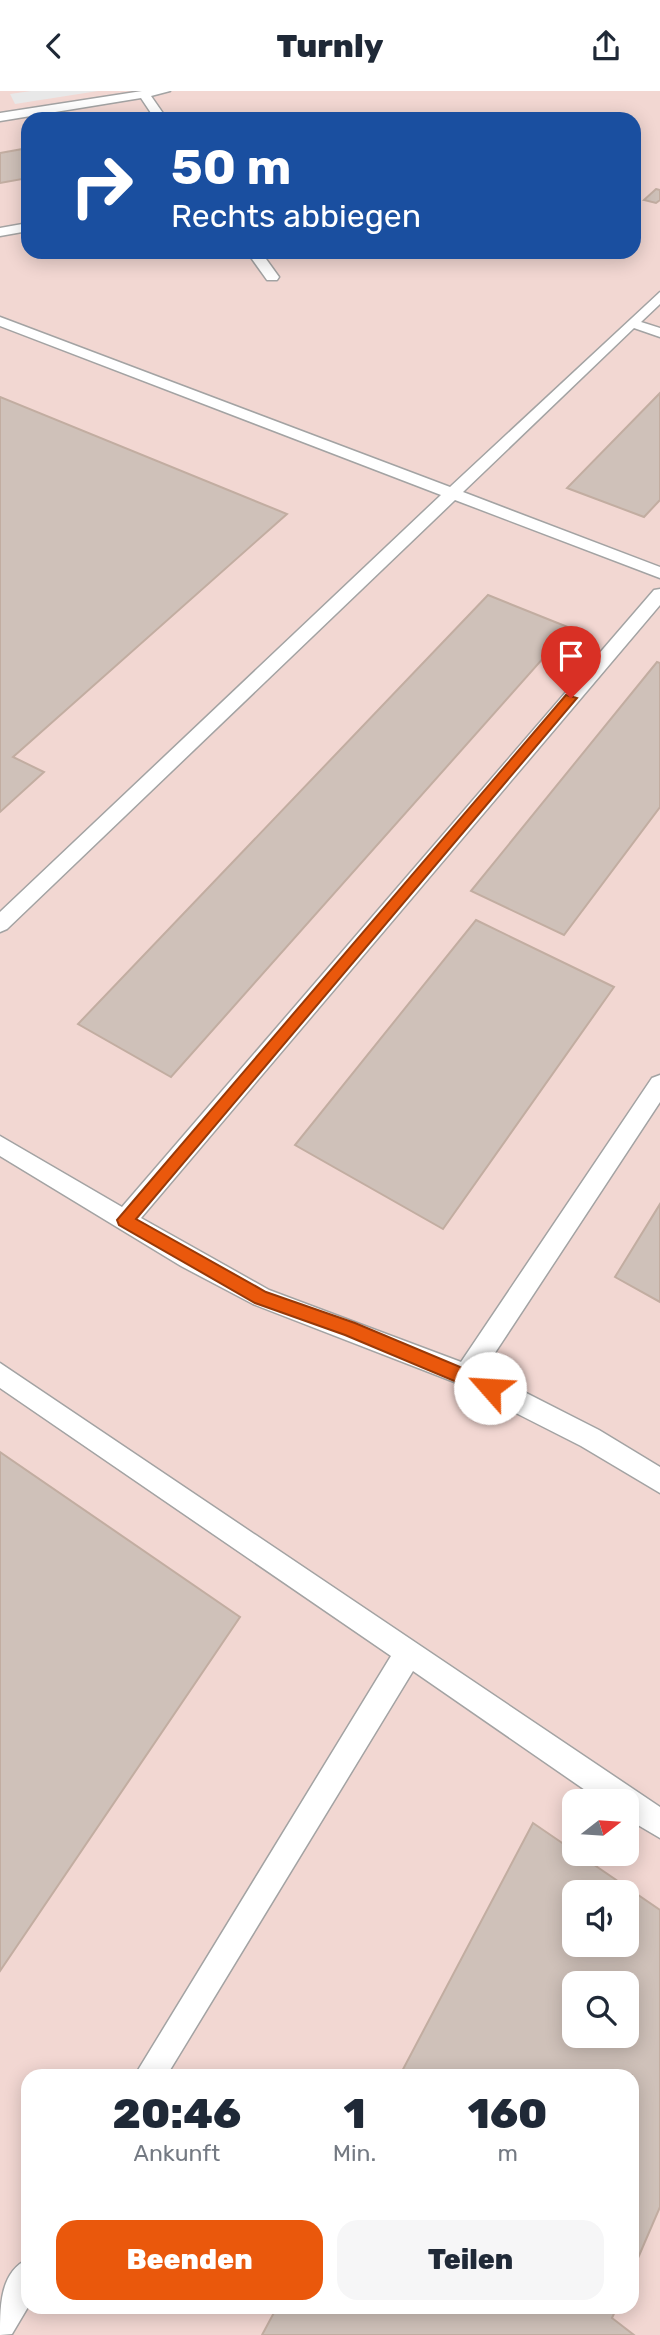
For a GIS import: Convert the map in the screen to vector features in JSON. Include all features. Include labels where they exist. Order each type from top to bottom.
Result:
[{"type":"lane","points":[[31,112],[164,91]]},
{"type":"lane","points":[[144,94],[156,112]]},
{"type":"lane","points":[[0,117],[21,114]]},
{"type":"lane","points":[[0,232],[21,228]]},
{"type":"lane","points":[[259,259],[272,277]]},
{"type":"lane","points":[[0,924],[660,296]]},
{"type":"lane","points":[[0,321],[660,573]]},
{"type":"lane","points":[[632,323],[660,333]]},
{"type":"lane","points":[[125,1220],[660,594]]},
{"type":"lane","points":[[466,1375],[660,1084]]},
{"type":"lane","points":[[0,1145],[261,1297],[466,1375],[590,1438],[660,1481]]},
{"type":"lane","points":[[0,1374],[609,1789]]},
{"type":"lane","points":[[154,2069],[409,1652]]},
{"type":"lane","points":[[639,1810],[660,1824]]},
{"type":"lane","points":[[0,2322],[21,2288]]},
{"type":"shaded area","points":[[0,91],[660,91],[660,2335],[0,2335]]},
{"type":"shaded area","points":[[31,91],[98,91],[15,104],[10,94]]},
{"type":"building","points":[[21,149],[21,179],[0,183],[0,153]]},
{"type":"building","points":[[656,189],[660,190],[660,200],[656,203],[644,200]]},
{"type":"building","points":[[660,393],[660,500],[644,517],[567,488]]},
{"type":"building","points":[[0,397],[287,514],[13,757],[44,772],[0,812]]},
{"type":"building","points":[[488,595],[570,628],[171,1077],[78,1024]]},
{"type":"building","points":[[657,662],[660,663],[660,807],[564,935],[471,891]]},
{"type":"building","points":[[476,920],[614,987],[443,1229],[295,1145]]},
{"type":"building","points":[[660,1204],[660,1302],[615,1277]]},
{"type":"building","points":[[0,1452],[240,1617],[0,1971]]},
{"type":"building","points":[[533,1823],[562,1843],[562,1866],[596,1866],[616,1880],[562,1880],[562,1957],[639,1957],[639,1896],[660,1910],[660,2207],[639,2256],[639,2069],[403,2069]]},
{"type":"building","points":[[273,2314],[614,2314],[612,2318],[634,2335],[262,2335]]},
{"type":"route","points":[[490,1388],[466,1375],[261,1297],[189,1259],[125,1220],[571,698]]}]
